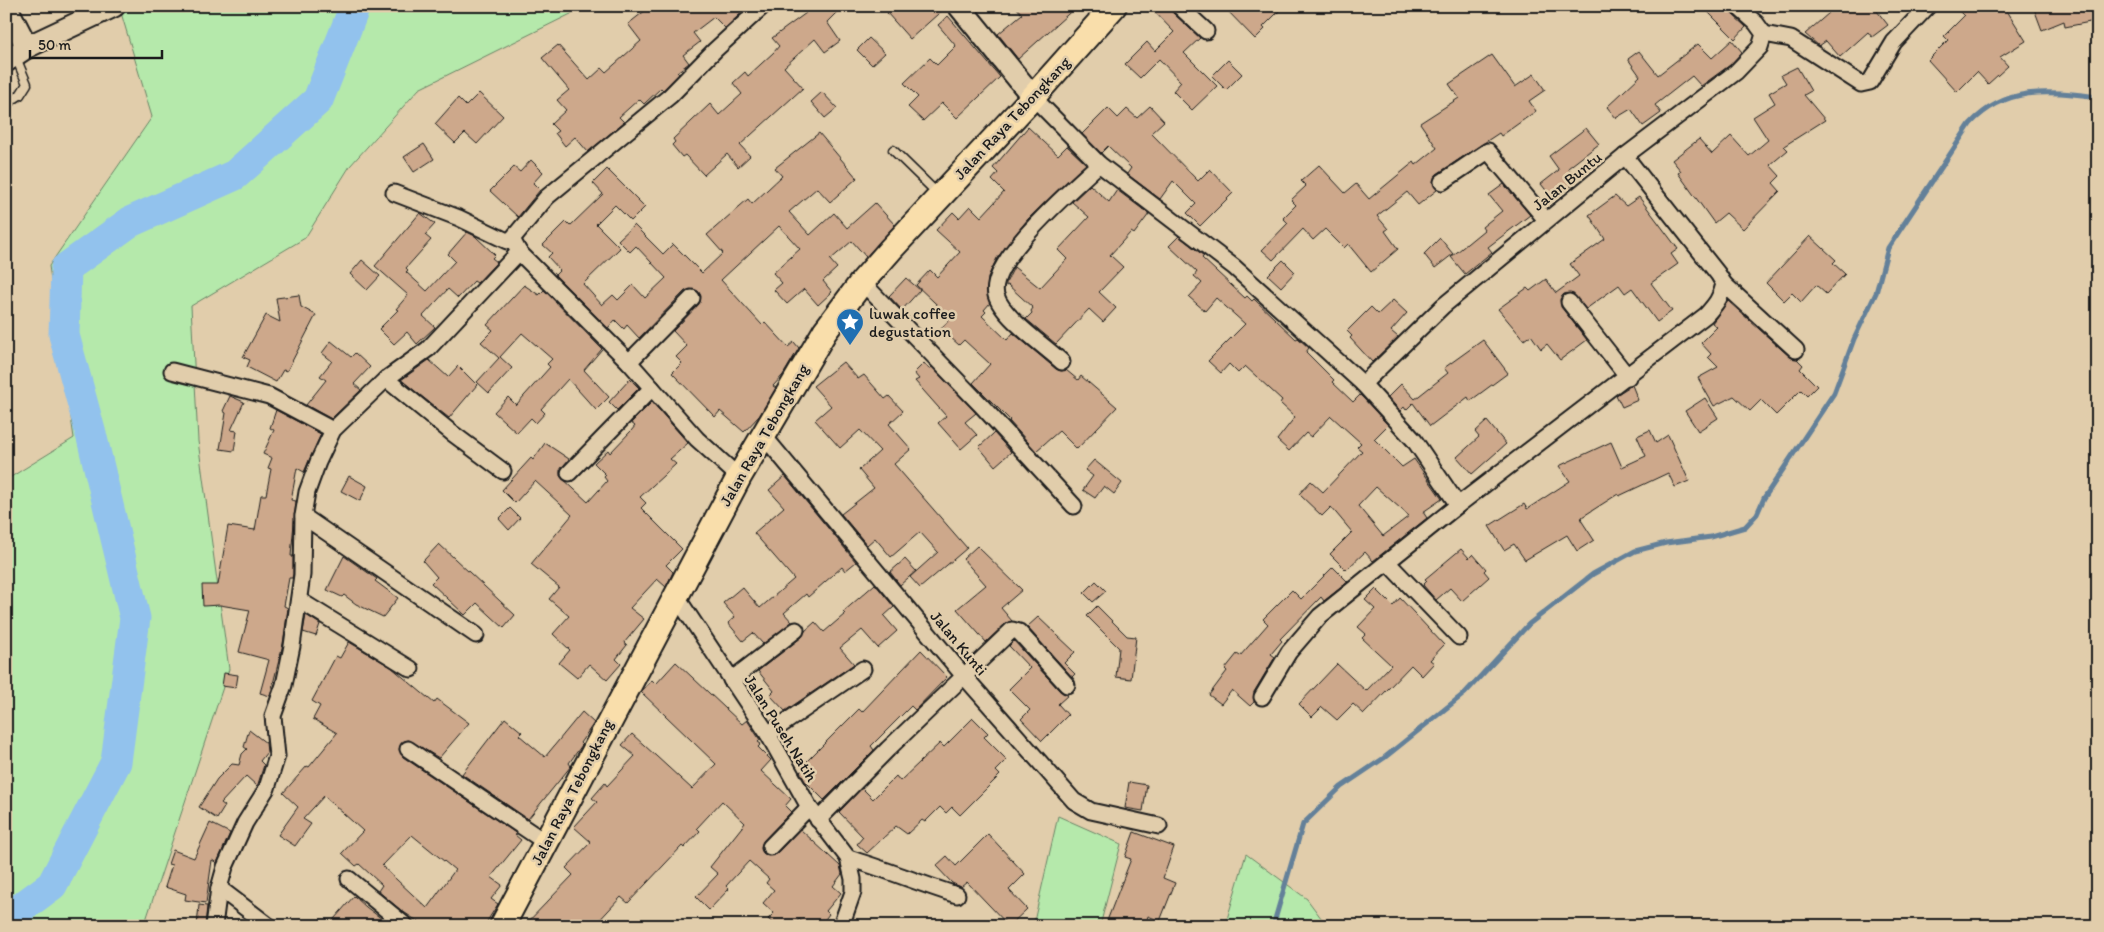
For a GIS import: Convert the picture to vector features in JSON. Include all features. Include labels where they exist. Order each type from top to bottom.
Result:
[{"type":"main road","points":[[6,6],[16,54],[114,6]]},
{"type":"main road","points":[[959,6],[1033,97]]},
{"type":"main road","name":"Jalan Raya Tebongkang","points":[[502,926],[738,477],[825,331],[862,282],[939,196],[1033,97],[1114,6]]},
{"type":"street","points":[[214,926],[219,888],[225,867],[245,823],[267,788],[277,756],[273,716],[284,685],[299,600],[307,492],[333,430],[386,378],[428,349],[516,246],[547,196],[670,96],[715,50],[763,6]]},
{"type":"street","points":[[1179,6],[1206,31]]},
{"type":"street","points":[[1737,6],[1756,22],[1764,34],[1791,39],[1861,84],[1870,82],[1894,42],[1928,6]]},
{"type":"street","name":"Jalan Buntu","points":[[1363,384],[1443,306],[1625,156],[1736,72],[1760,47],[1764,34]]},
{"type":"street","points":[[1033,97],[1099,164],[1234,267],[1363,384],[1414,440],[1458,505]]},
{"type":"street","points":[[1442,182],[1482,153],[1490,152],[1546,220]]},
{"type":"street","points":[[1625,156],[1724,284],[1796,350]]},
{"type":"street","points":[[1062,362],[1008,313],[996,296],[994,283],[999,271],[1018,244],[1099,164]]},
{"type":"street","points":[[394,192],[459,218],[516,246],[629,362],[697,438],[738,477]]},
{"type":"street","points":[[862,282],[980,404],[1074,506]]},
{"type":"street","points":[[1262,697],[1289,652],[1320,616],[1458,505],[1706,315],[1720,297],[1724,284]]},
{"type":"street","points":[[629,362],[692,298]]},
{"type":"street","points":[[1569,302],[1628,376]]},
{"type":"street","points":[[172,371],[269,396],[333,430]]},
{"type":"street","points":[[386,378],[452,433],[503,471]]},
{"type":"street","points":[[569,473],[652,388]]},
{"type":"street","name":"Jalan Kunti","points":[[763,435],[963,675],[1074,801],[1091,811],[1159,826]]},
{"type":"street","points":[[304,516],[476,635]]},
{"type":"street","points":[[1387,562],[1459,638]]},
{"type":"street","name":"Jalan Puseh Natih","points":[[676,596],[768,734],[809,807],[848,858],[853,879],[853,892],[841,926]]},
{"type":"street","points":[[299,600],[411,669]]},
{"type":"street","points":[[731,680],[796,630]]},
{"type":"street","points":[[818,820],[1005,635],[1016,630],[1067,685]]},
{"type":"street","points":[[768,734],[862,669]]},
{"type":"street","points":[[408,749],[545,842]]},
{"type":"street","points":[[770,847],[809,807]]},
{"type":"street","points":[[848,858],[885,869],[958,896]]},
{"type":"street","points":[[350,879],[406,926]]},
{"type":"street","points":[[219,888],[269,926]]},
{"type":"lane","points":[[6,104],[20,95],[26,84],[16,54]]},
{"type":"lane","points":[[893,150],[939,196]]},
{"type":"green space","points":[[119,6],[587,6],[419,89],[350,166],[305,238],[191,306],[198,441],[229,669],[144,926],[6,926],[6,480],[74,438],[49,266],[152,117]]},
{"type":"green space","points":[[1058,816],[1121,844],[1100,926],[1033,926]]},
{"type":"green space","points":[[1246,854],[1307,899],[1327,926],[1225,926]]},
{"type":"building","points":[[651,6],[749,6],[725,28],[714,17],[693,33],[700,42],[683,55],[689,63],[677,72],[679,74],[663,90],[661,88],[644,104],[639,99],[619,117],[624,122],[588,152],[575,137],[565,146],[555,133],[558,131],[551,124],[566,110],[557,100],[569,90],[542,58],[558,45],[589,80],[602,68],[606,72],[641,41],[628,24]]},
{"type":"building","points":[[799,6],[843,6],[827,22],[840,41],[825,52],[815,39],[784,67],[803,88],[740,145],[750,156],[738,167],[727,154],[704,175],[685,155],[682,157],[672,145],[675,142],[673,139],[710,104],[719,115],[742,94],[733,83],[745,72],[748,76],[774,52],[779,46],[772,38],[806,13]]},
{"type":"building","points":[[894,6],[947,6],[910,39],[887,13]]},
{"type":"building","points":[[1015,6],[1077,6],[1018,59],[998,34],[1022,14]]},
{"type":"building","points":[[1149,6],[1170,6],[1173,13],[1200,38],[1184,53],[1217,86],[1192,110],[1173,91],[1181,82],[1159,59],[1140,78],[1125,64],[1147,42],[1155,51],[1174,32]]},
{"type":"building","points":[[1223,6],[1284,6],[1263,27],[1265,29],[1255,39]]},
{"type":"building","points":[[1702,6],[1728,6],[1731,13],[1746,27],[1735,39]]},
{"type":"building","points":[[1822,6],[1873,6],[1888,25],[1872,37],[1868,32],[1840,57],[1826,41],[1819,46],[1805,34],[1829,13]]},
{"type":"building","points":[[1954,6],[2004,6],[2026,41],[2000,57],[2008,66],[1988,84],[1977,72],[1957,92],[1928,60],[1948,40],[1944,36],[1964,16]]},
{"type":"building","points":[[2033,6],[2098,7],[2093,9],[2095,21],[2065,27],[2064,21],[2042,30]]},
{"type":"building","points":[[948,16],[1000,77],[957,118],[942,103],[923,121],[908,107],[918,97],[904,83],[930,58],[937,65],[956,46],[938,25]]},
{"type":"building","points":[[869,38],[885,53],[872,65],[857,50]]},
{"type":"building","points":[[1732,40],[1742,52],[1730,65],[1701,86],[1692,76],[1655,105],[1661,113],[1643,126],[1631,109],[1616,118],[1607,107],[1640,76],[1628,59],[1639,51],[1658,75],[1698,44],[1712,58]]},
{"type":"building","points":[[1492,55],[1515,87],[1534,74],[1545,90],[1529,101],[1536,111],[1501,136],[1499,133],[1437,174],[1433,182],[1437,190],[1418,205],[1407,192],[1377,216],[1388,229],[1385,231],[1398,249],[1371,272],[1348,244],[1344,248],[1325,229],[1313,240],[1303,229],[1273,260],[1262,250],[1288,223],[1283,218],[1296,205],[1291,200],[1306,186],[1301,181],[1319,165],[1345,193],[1356,184],[1369,199],[1414,162],[1416,165],[1437,148],[1420,123],[1459,98],[1449,84]]},
{"type":"building","points":[[1228,60],[1242,74],[1226,90],[1212,76]]},
{"type":"building","points":[[1797,67],[1811,91],[1804,95],[1825,120],[1784,146],[1788,150],[1770,165],[1780,176],[1773,183],[1780,191],[1743,229],[1726,213],[1714,223],[1678,173],[1681,171],[1672,160],[1699,139],[1712,154],[1731,136],[1749,156],[1768,140],[1753,117],[1775,103],[1769,93],[1786,83],[1781,75]]},
{"type":"building","points":[[822,92],[837,108],[825,118],[811,102]]},
{"type":"building","points":[[479,93],[503,116],[477,144],[465,133],[455,143],[435,124],[458,98],[466,106]]},
{"type":"building","points":[[1150,106],[1164,121],[1151,133],[1198,181],[1210,169],[1233,193],[1200,226],[1187,213],[1196,204],[1173,181],[1160,199],[1127,174],[1131,168],[1108,146],[1101,153],[1082,134],[1108,108],[1118,118],[1127,109],[1137,118]]},
{"type":"building","points":[[1028,127],[1058,155],[1067,146],[1086,164],[1028,219],[997,258],[988,277],[987,294],[990,303],[982,316],[1007,340],[1013,333],[1056,369],[1066,370],[1078,380],[1081,376],[1117,407],[1077,449],[1059,431],[1036,451],[1010,420],[973,383],[990,364],[964,340],[959,345],[941,329],[951,318],[916,285],[930,270],[937,277],[960,252],[936,230],[953,212],[959,218],[970,206],[981,217],[1004,192],[992,180],[998,173],[993,168]]},
{"type":"building","points":[[1586,128],[1599,144],[1568,168],[1578,181],[1553,199],[1541,184],[1559,170],[1549,156]]},
{"type":"building","points":[[819,133],[857,178],[830,202],[817,188],[789,212],[810,235],[834,213],[847,228],[875,203],[895,225],[866,257],[852,241],[830,260],[837,268],[823,281],[832,292],[818,305],[804,289],[787,304],[774,290],[782,283],[773,273],[800,249],[779,226],[721,280],[762,325],[765,322],[788,347],[794,342],[799,348],[783,375],[773,386],[776,388],[760,415],[744,432],[720,411],[715,417],[672,373],[682,363],[676,357],[687,346],[673,331],[699,304],[701,296],[698,291],[690,289],[685,291],[639,338],[627,325],[624,329],[615,320],[608,328],[555,275],[560,270],[548,257],[552,253],[543,245],[566,222],[570,226],[603,194],[593,183],[607,169],[645,207],[631,221],[615,205],[596,224],[620,248],[583,284],[602,305],[613,295],[618,300],[633,285],[645,298],[666,278],[636,246],[630,252],[618,240],[634,225],[663,254],[673,244],[702,273],[723,253],[707,235],[748,199],[752,204],[782,176],[775,168]]},
{"type":"building","points":[[424,144],[434,159],[414,172],[404,157]]},
{"type":"building","points":[[531,160],[543,172],[533,183],[540,190],[518,217],[490,191],[514,167],[520,172]]},
{"type":"building","points":[[1504,184],[1530,215],[1488,247],[1492,252],[1465,274],[1451,257],[1484,230],[1482,227],[1502,211],[1489,195]]},
{"type":"building","points":[[1090,185],[1109,202],[1117,190],[1149,214],[1134,234],[1131,232],[1110,255],[1123,267],[1099,292],[1116,308],[1103,322],[1089,309],[1056,344],[1026,319],[1032,313],[1033,308],[1008,285],[1006,286],[1006,283],[1014,267],[1040,288],[1067,259],[1058,250],[1089,217],[1072,202]]},
{"type":"building","points":[[1615,196],[1626,206],[1639,197],[1678,249],[1671,254],[1678,264],[1651,283],[1672,311],[1657,322],[1632,288],[1625,293],[1619,285],[1586,309],[1573,294],[1564,294],[1560,299],[1561,307],[1587,340],[1560,360],[1547,344],[1541,349],[1531,335],[1524,340],[1498,309],[1527,288],[1530,291],[1546,279],[1556,293],[1579,276],[1570,264],[1605,239],[1589,215]]},
{"type":"building","points":[[420,213],[435,224],[425,235],[431,240],[406,268],[408,270],[406,272],[427,291],[455,261],[448,254],[467,232],[475,236],[495,255],[492,258],[497,262],[477,283],[474,281],[458,298],[448,289],[423,316],[435,327],[417,344],[407,332],[394,344],[379,329],[398,310],[396,309],[408,295],[375,266]]},
{"type":"building","points":[[1179,236],[1204,256],[1202,258],[1245,298],[1247,296],[1252,301],[1254,299],[1296,339],[1298,338],[1309,348],[1306,352],[1334,380],[1332,382],[1353,402],[1360,395],[1388,425],[1374,439],[1402,467],[1414,459],[1442,499],[1423,512],[1427,518],[1373,561],[1365,552],[1346,570],[1330,554],[1352,532],[1331,507],[1322,516],[1299,494],[1311,481],[1323,492],[1362,451],[1357,447],[1361,443],[1331,416],[1311,437],[1306,433],[1289,451],[1277,440],[1295,417],[1280,403],[1282,400],[1245,366],[1238,373],[1229,364],[1221,373],[1208,361],[1245,324],[1216,298],[1205,311],[1189,297],[1202,283],[1194,276],[1197,272],[1169,246]],"holes":[[[1376,487],[1409,516],[1383,536],[1358,506]]]},
{"type":"building","points":[[1810,236],[1836,260],[1833,263],[1845,274],[1826,294],[1816,285],[1801,302],[1792,293],[1784,301],[1766,283]]},
{"type":"building","points":[[1440,238],[1453,254],[1435,268],[1424,254]]},
{"type":"building","points":[[362,260],[380,276],[367,290],[350,274]]},
{"type":"building","points":[[1283,260],[1295,272],[1281,287],[1268,275]]},
{"type":"building","points":[[906,278],[920,290],[902,310],[889,296]]},
{"type":"building","points":[[524,285],[539,295],[544,290],[602,349],[584,370],[609,397],[596,410],[568,379],[541,409],[545,413],[536,423],[531,418],[517,433],[494,412],[508,397],[516,405],[550,367],[547,364],[552,359],[522,333],[500,357],[512,368],[489,393],[477,382],[499,358],[481,342],[493,330],[487,325]]},
{"type":"building","points":[[299,295],[301,307],[316,315],[287,371],[283,370],[276,382],[247,367],[250,360],[243,357],[266,315],[280,322],[276,298]]},
{"type":"building","points":[[1393,300],[1407,313],[1391,331],[1398,337],[1372,362],[1350,338],[1352,336],[1347,331],[1371,307],[1378,314]]},
{"type":"building","points":[[1728,301],[1790,357],[1797,359],[1803,365],[1800,369],[1817,386],[1807,396],[1801,390],[1776,415],[1761,400],[1750,411],[1734,396],[1714,406],[1698,378],[1718,367],[1708,357],[1711,354],[1701,343],[1717,327],[1712,323]]},
{"type":"building","points":[[1483,340],[1508,373],[1470,401],[1468,397],[1430,426],[1413,403],[1406,410],[1404,407],[1400,411],[1388,397],[1401,384],[1415,399],[1448,373],[1444,368]]},
{"type":"building","points":[[331,341],[351,357],[355,353],[370,367],[354,384],[361,390],[331,419],[306,405],[326,380],[320,376],[332,361],[322,353]]},
{"type":"building","points":[[429,360],[448,377],[458,366],[477,385],[449,418],[401,380]]},
{"type":"building","points":[[843,362],[858,379],[864,375],[885,399],[889,396],[903,411],[889,424],[911,449],[894,464],[967,548],[920,588],[910,577],[938,552],[920,532],[891,557],[875,538],[867,545],[841,514],[874,488],[859,470],[880,451],[860,430],[840,448],[815,420],[831,406],[813,386]]},
{"type":"building","points":[[924,363],[929,369],[932,367],[976,413],[965,422],[977,435],[961,449],[938,423],[946,416],[915,381],[919,379],[914,373]]},
{"type":"building","points":[[630,379],[639,388],[617,410],[609,402]]},
{"type":"building","points":[[1632,385],[1638,400],[1622,407],[1616,395]]},
{"type":"building","points":[[230,396],[244,402],[231,430],[237,431],[234,451],[220,449],[226,413],[223,411]]},
{"type":"building","points":[[1705,398],[1718,418],[1698,431],[1685,411]]},
{"type":"building","points":[[652,402],[688,443],[670,459],[676,464],[640,497],[646,503],[641,508],[682,549],[666,565],[673,572],[666,587],[657,579],[630,608],[644,619],[624,643],[627,645],[616,659],[621,664],[607,680],[589,664],[577,678],[559,663],[570,650],[553,634],[569,616],[549,599],[559,587],[531,564],[572,515],[535,481],[515,503],[502,490],[531,458],[533,460],[545,443],[569,459],[560,470],[560,476],[588,502],[607,481],[604,477],[606,475],[594,463],[608,450],[610,453],[631,431],[635,426],[631,423]]},
{"type":"building","points":[[276,410],[321,434],[304,472],[297,468],[291,500],[296,501],[291,556],[293,556],[293,574],[292,578],[289,578],[284,606],[288,608],[283,644],[270,696],[260,693],[269,660],[239,652],[250,610],[220,605],[203,606],[202,585],[218,585],[228,526],[255,530],[261,495],[266,495],[271,469],[268,468],[272,458],[263,454],[274,430],[270,428]]},
{"type":"building","points":[[1487,421],[1506,444],[1472,474],[1457,457],[1479,437],[1475,432]]},
{"type":"building","points":[[1650,430],[1656,443],[1668,435],[1689,481],[1675,487],[1668,473],[1619,496],[1618,494],[1582,517],[1581,520],[1594,540],[1577,551],[1567,535],[1525,560],[1514,544],[1504,550],[1489,526],[1524,504],[1527,509],[1570,481],[1559,466],[1611,442],[1622,467],[1646,456],[1637,436]]},
{"type":"building","points":[[994,433],[1011,452],[995,466],[979,447]]},
{"type":"building","points":[[1094,460],[1122,483],[1114,494],[1104,486],[1095,498],[1083,490],[1093,476],[1085,470]]},
{"type":"building","points":[[349,476],[367,486],[360,501],[341,491]]},
{"type":"building","points":[[785,476],[856,562],[845,571],[842,567],[808,597],[806,594],[784,613],[792,622],[763,644],[753,633],[743,641],[728,623],[735,617],[723,603],[742,587],[760,608],[794,579],[754,533],[784,507],[769,490]]},
{"type":"building","points":[[510,508],[520,518],[509,530],[499,519]]},
{"type":"building","points":[[439,544],[515,615],[504,628],[477,603],[465,615],[431,583],[437,577],[423,561]]},
{"type":"building","points":[[977,546],[1022,590],[1001,608],[1012,621],[1006,623],[986,642],[957,609],[986,585],[963,559]]},
{"type":"building","points":[[1461,549],[1469,558],[1473,554],[1486,569],[1484,571],[1489,577],[1462,601],[1450,588],[1436,600],[1423,585],[1427,581],[1425,579]]},
{"type":"building","points":[[344,556],[377,579],[375,581],[398,598],[383,617],[356,604],[344,595],[342,597],[327,590]]},
{"type":"building","points":[[905,559],[916,571],[900,585],[890,572]]},
{"type":"building","points":[[1333,567],[1348,582],[1324,601],[1321,597],[1280,639],[1282,641],[1271,654],[1275,657],[1254,692],[1254,702],[1250,706],[1232,690],[1221,704],[1209,695],[1237,654],[1240,656],[1268,624],[1263,619],[1292,590],[1301,599]]},
{"type":"building","points":[[1096,581],[1106,591],[1093,602],[1084,593]]},
{"type":"building","points":[[875,584],[894,607],[884,616],[897,631],[878,648],[862,630],[840,648],[854,664],[785,711],[770,695],[774,691],[758,671],[802,637],[805,631],[815,622],[824,632],[845,614],[843,612]]},
{"type":"building","points":[[1376,589],[1393,606],[1400,598],[1444,645],[1430,660],[1434,663],[1422,676],[1411,665],[1364,714],[1353,704],[1337,720],[1322,707],[1312,717],[1299,704],[1337,664],[1366,691],[1391,665],[1362,638],[1366,634],[1358,627],[1375,609],[1365,600]]},
{"type":"building","points":[[1097,606],[1127,636],[1136,637],[1131,679],[1116,677],[1119,648],[1087,616]]},
{"type":"building","points":[[306,615],[320,624],[316,636],[303,632]]},
{"type":"building","points":[[1038,617],[1075,652],[1064,663],[1075,674],[1072,677],[1027,627]]},
{"type":"building","points":[[1014,641],[1060,691],[1068,695],[1058,704],[1068,715],[1042,741],[1021,719],[1030,710],[1009,689],[1030,668],[1009,646]]},
{"type":"building","points":[[349,642],[391,667],[434,703],[437,699],[469,723],[439,758],[409,740],[404,741],[399,749],[403,757],[517,834],[515,835],[521,840],[491,877],[502,885],[491,899],[498,904],[484,926],[425,926],[402,911],[378,891],[382,885],[359,864],[356,866],[342,853],[363,831],[324,796],[303,819],[311,824],[295,846],[278,835],[298,807],[283,793],[307,766],[309,767],[337,733],[313,719],[320,706],[312,701],[336,656],[340,658]],"holes":[[[412,835],[455,870],[427,908],[382,866]]]},
{"type":"building","points":[[921,650],[947,677],[915,710],[911,706],[871,746],[874,750],[824,800],[805,781],[800,772],[809,763],[807,761],[859,709],[862,712]]},
{"type":"building","points":[[676,662],[742,724],[747,720],[760,740],[758,742],[761,744],[758,747],[771,760],[761,771],[791,799],[785,806],[791,812],[763,841],[761,849],[763,853],[768,856],[776,854],[800,829],[840,866],[842,874],[833,886],[841,893],[826,911],[829,914],[820,926],[807,926],[799,919],[794,926],[776,926],[768,919],[774,913],[763,903],[774,890],[766,883],[769,879],[749,861],[726,886],[729,889],[709,910],[696,897],[718,874],[710,867],[745,823],[722,801],[697,828],[700,831],[684,848],[682,846],[628,903],[621,897],[594,926],[524,926],[573,875],[566,868],[591,842],[574,827],[597,802],[592,798],[605,783],[607,786],[635,756],[622,745],[632,734],[692,789],[716,764],[641,692],[652,680],[656,684]]},
{"type":"building","points":[[224,673],[238,675],[236,688],[222,686]]},
{"type":"building","points":[[582,712],[594,723],[569,763],[571,766],[528,819],[462,774],[505,718],[522,732],[519,735],[545,757]]},
{"type":"building","points":[[973,718],[988,733],[984,737],[1007,760],[996,771],[1000,775],[960,815],[952,807],[946,813],[940,807],[925,822],[922,820],[907,834],[896,826],[867,853],[857,844],[863,837],[839,812],[862,788],[873,799],[896,776],[900,781],[940,743],[944,747]]},
{"type":"building","points":[[249,730],[266,743],[267,752],[260,761],[264,765],[258,784],[257,786],[246,776],[221,803],[225,806],[217,819],[199,807],[217,779],[232,764],[239,765],[242,754],[247,749],[244,747]]},
{"type":"building","points":[[1129,782],[1147,785],[1143,811],[1125,808]]},
{"type":"building","points":[[210,823],[230,833],[217,863],[212,860],[206,903],[185,900],[186,894],[165,887],[172,865],[168,864],[173,850],[194,858]]},
{"type":"building","points":[[1134,832],[1174,847],[1163,878],[1175,883],[1160,921],[1148,916],[1145,926],[1105,926],[1131,859],[1125,857]]},
{"type":"building","points":[[988,834],[1025,874],[1009,890],[1027,909],[1009,926],[967,882],[961,887],[952,883],[936,866],[947,856],[956,866]]},
{"type":"building","points":[[354,896],[366,907],[390,925],[328,926]]},
{"type":"building","points":[[199,905],[207,906],[205,926],[197,926]]},
{"type":"waterway","points":[[6,919],[52,885],[116,762],[135,618],[92,438],[64,335],[66,268],[130,222],[235,175],[318,100],[355,6]]},
{"type":"waterway","points":[[1273,926],[1303,824],[1341,787],[1384,758],[1465,693],[1529,624],[1593,574],[1635,551],[1666,543],[1711,537],[1745,527],[1757,514],[1764,498],[1834,393],[1854,339],[1876,293],[1888,248],[1970,124],[1984,111],[1999,102],[2014,97],[2046,93],[2098,97]]},
{"type":"place","name":"luwak coffee degustation","points":[[850,346]]}]
